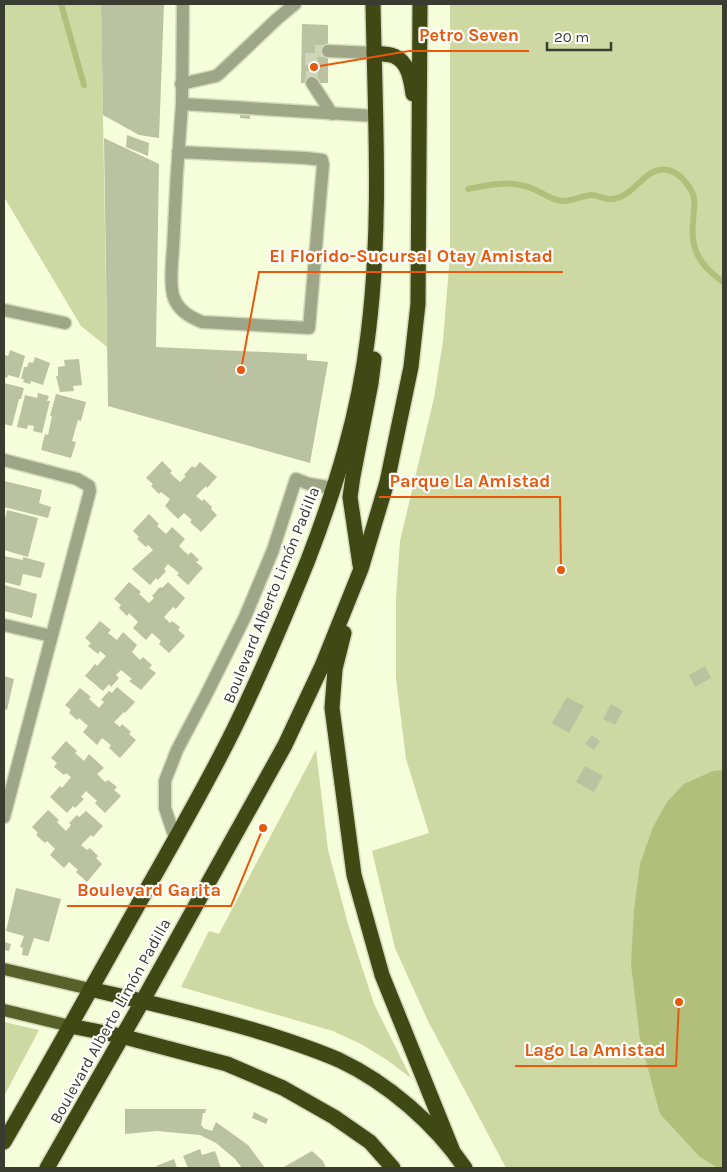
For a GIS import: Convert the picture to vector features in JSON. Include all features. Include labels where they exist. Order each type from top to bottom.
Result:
[{"type":"highway","name":"Boulevard Alberto Limón Padilla","points":[[4,1142],[8,1122],[70,1026],[233,732],[268,657],[300,580],[334,488],[353,422],[368,335],[372,287],[376,200],[373,4]]},
{"type":"highway","name":"Boulevard Alberto Limón Padilla","points":[[47,1168],[142,1002],[285,744],[322,666],[361,569],[387,482],[411,367],[418,304],[420,4]]},
{"type":"highway","points":[[374,53],[394,56],[403,63],[409,74],[420,127]]},
{"type":"highway","points":[[361,569],[350,497],[352,476],[371,383],[376,328],[372,287]]},
{"type":"highway","points":[[352,593],[336,669],[332,708],[354,875],[382,975],[452,1149]]},
{"type":"highway","points":[[90,989],[222,1020],[299,1044],[340,1060],[373,1079],[401,1100],[452,1149],[465,1168]]},
{"type":"highway","points":[[70,1026],[121,1036],[227,1064],[283,1088],[334,1117],[370,1142],[392,1168]]},
{"type":"main road","points":[[4,969],[90,989]]},
{"type":"main road","points":[[4,1010],[70,1026]]},
{"type":"street","points":[[178,152],[322,160],[310,328],[202,322],[190,317],[178,307],[173,297],[172,262],[178,152],[182,104],[183,4]]},
{"type":"street","points":[[181,84],[216,76],[295,4]]},
{"type":"street","points":[[328,51],[374,53]]},
{"type":"street","points":[[312,83],[332,114]]},
{"type":"street","points":[[182,104],[375,116]]},
{"type":"street","points":[[4,310],[65,323]]},
{"type":"street","points":[[4,460],[77,479],[89,486],[90,491],[6,802],[4,817]]},
{"type":"street","points":[[175,838],[165,808],[165,780],[177,750],[245,616],[273,550],[296,479],[309,484],[334,488]]},
{"type":"street","points":[[4,624],[51,636]]},
{"type":"shaded area","points":[[4,4],[101,4],[107,347],[81,326],[4,197]]},
{"type":"shaded area","points":[[450,4],[723,4],[723,1168],[506,1168],[428,1021],[395,948],[372,851],[429,833],[406,759],[396,678],[396,598],[400,541],[434,398],[443,341],[450,254]]},
{"type":"shaded area","points":[[316,750],[328,850],[348,924],[374,1004],[411,1078],[361,1044],[333,1031],[181,987],[209,931],[219,934]]},
{"type":"shaded area","points":[[723,770],[723,1168],[718,1168],[700,1157],[660,1114],[640,1039],[631,964],[634,910],[640,864],[653,827],[667,802],[684,784],[713,771]]},
{"type":"shaded area","points":[[4,1022],[39,1030],[4,1096]]},
{"type":"building","points":[[101,4],[164,4],[159,138],[139,135],[103,115]]},
{"type":"building","points":[[302,24],[328,25],[328,83],[301,83]]},
{"type":"building","points":[[240,114],[250,115],[250,119],[240,118]]},
{"type":"building","points":[[127,135],[149,143],[148,156],[126,147]]},
{"type":"building","points":[[104,138],[159,164],[156,347],[307,354],[307,360],[328,362],[310,463],[108,406]]},
{"type":"building","points":[[10,350],[25,356],[19,378],[8,375],[7,378],[4,377],[4,358],[5,355],[8,356]]},
{"type":"building","points":[[35,357],[50,363],[43,385],[31,381],[30,384],[23,382],[24,379],[21,379],[24,367],[27,367],[29,362],[33,363]]},
{"type":"building","points":[[79,359],[82,385],[73,386],[74,391],[60,392],[56,376],[58,376],[58,367],[65,366],[64,360]]},
{"type":"building","points":[[4,383],[24,388],[12,426],[4,424]]},
{"type":"building","points":[[38,393],[49,396],[47,401],[50,401],[42,433],[33,431],[34,426],[28,425],[27,429],[17,427],[25,395],[37,398]]},
{"type":"building","points":[[56,394],[86,402],[81,421],[78,420],[72,441],[76,442],[71,458],[41,450],[45,434],[48,435],[52,416],[50,416]]},
{"type":"building","points":[[162,461],[172,471],[170,473],[180,482],[192,466],[195,468],[200,462],[217,477],[196,496],[202,501],[204,499],[217,515],[201,532],[190,522],[192,520],[184,513],[178,519],[165,506],[170,499],[161,492],[159,494],[151,486],[153,484],[146,478]]},
{"type":"building","points":[[4,481],[42,490],[39,503],[51,507],[48,518],[4,507]]},
{"type":"building","points":[[7,510],[38,518],[28,557],[4,550],[4,519]]},
{"type":"building","points":[[149,514],[159,524],[157,526],[166,534],[172,527],[185,539],[179,546],[188,555],[191,552],[199,560],[196,562],[203,568],[188,585],[177,575],[179,573],[168,564],[164,569],[166,571],[158,580],[156,578],[150,585],[132,569],[153,550],[137,539],[139,537],[133,531]]},
{"type":"building","points":[[4,556],[23,560],[23,557],[45,563],[41,578],[23,574],[20,586],[4,582]]},
{"type":"building","points":[[129,582],[141,592],[139,594],[149,603],[160,587],[162,588],[168,582],[185,598],[176,609],[173,607],[164,617],[170,623],[172,621],[180,627],[178,630],[185,636],[169,653],[159,644],[161,641],[152,633],[146,640],[133,628],[138,622],[129,613],[127,616],[119,608],[121,605],[114,599]]},
{"type":"building","points":[[4,585],[37,594],[32,618],[4,611]]},
{"type":"building","points":[[100,621],[111,630],[108,633],[117,640],[123,632],[137,645],[132,652],[140,660],[143,657],[152,665],[149,668],[156,673],[141,690],[129,681],[132,679],[121,670],[116,675],[119,678],[111,687],[109,684],[103,691],[85,676],[95,664],[97,666],[106,656],[100,651],[98,654],[88,646],[91,643],[85,638]]},
{"type":"building","points":[[705,666],[711,678],[695,687],[689,675]]},
{"type":"building","points":[[4,676],[14,679],[7,710],[4,709]]},
{"type":"building","points":[[117,687],[135,702],[114,722],[120,727],[122,724],[131,732],[129,734],[136,740],[120,758],[109,748],[111,745],[102,738],[97,745],[83,732],[88,726],[79,718],[77,720],[69,713],[71,710],[65,705],[80,688],[91,697],[89,699],[99,708],[104,702],[101,700],[109,691],[112,693]]},
{"type":"building","points":[[567,697],[584,706],[569,733],[552,723]]},
{"type":"building","points":[[611,704],[623,711],[615,725],[603,719]]},
{"type":"building","points":[[592,735],[600,741],[594,750],[585,744]]},
{"type":"building","points":[[66,741],[84,761],[89,754],[104,768],[97,774],[105,782],[108,780],[117,787],[114,790],[121,796],[105,813],[95,803],[97,801],[86,791],[81,797],[84,799],[75,808],[73,806],[67,813],[50,797],[60,786],[62,788],[71,777],[66,773],[64,775],[54,767],[57,763],[51,758]]},
{"type":"building","points":[[585,766],[603,776],[594,792],[576,782]]},
{"type":"building","points":[[48,810],[59,820],[57,822],[66,831],[71,825],[69,823],[77,815],[79,817],[86,811],[103,826],[93,837],[91,835],[81,845],[87,850],[90,848],[98,856],[96,858],[102,864],[87,882],[69,862],[64,868],[50,855],[55,849],[47,841],[45,843],[36,835],[38,833],[32,827]]},
{"type":"building","points":[[16,888],[61,899],[49,942],[34,938],[28,956],[22,955],[23,948],[20,947],[24,936],[6,931]]},
{"type":"building","points":[[4,942],[11,944],[9,951],[4,950]]},
{"type":"building","points":[[125,1109],[206,1109],[205,1113],[203,1113],[201,1126],[203,1128],[212,1131],[216,1122],[248,1145],[265,1168],[242,1168],[235,1159],[216,1143],[200,1135],[157,1131],[125,1134]]},
{"type":"building","points":[[254,1112],[268,1119],[266,1124],[252,1118]]},
{"type":"building","points":[[200,1149],[202,1155],[215,1151],[221,1168],[188,1168],[183,1156]]},
{"type":"building","points":[[312,1151],[323,1161],[326,1168],[282,1168]]},
{"type":"building","points":[[174,1159],[177,1168],[157,1168],[156,1166]]},
{"type":"waterway","points":[[61,4],[84,85]]},
{"type":"waterway","points":[[468,189],[500,184],[515,184],[531,188],[550,198],[562,201],[591,195],[609,199],[618,198],[626,194],[652,173],[659,170],[671,171],[684,181],[694,197],[693,241],[695,250],[703,264],[723,282]]},
{"type":"tunnel","points":[[312,83],[311,51],[328,51]]},
{"type":"place","name":"Petro Seven","points":[[314,67]]},
{"type":"place","name":"El Florido-Sucursal Otay Amistad","points":[[241,370]]},
{"type":"place","name":"Parque La Amistad","points":[[561,570]]},
{"type":"place","name":"Boulevard Garita","points":[[263,828]]},
{"type":"place","name":"Lago La Amistad","points":[[679,1002]]}]
